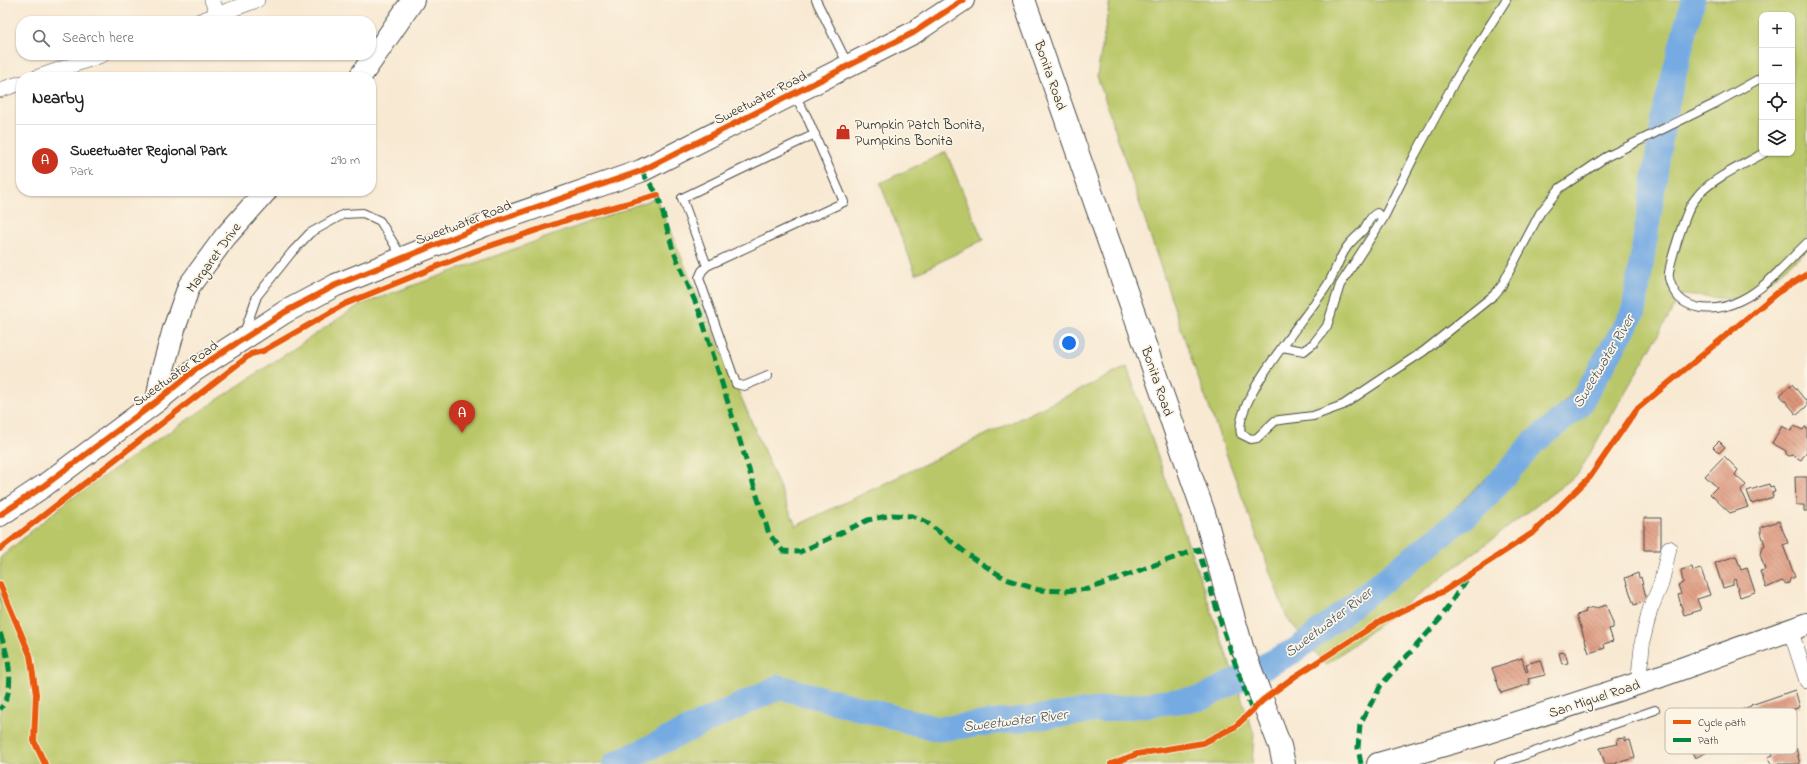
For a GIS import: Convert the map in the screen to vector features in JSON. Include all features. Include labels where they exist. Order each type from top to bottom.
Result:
[{"type":"main road","points":[[376,54],[414,0]]},
{"type":"main road","name":"Sweetwater Road","points":[[0,515],[45,485],[157,401],[195,370],[285,312],[336,285],[485,224],[640,170],[913,33],[963,0]]},
{"type":"main road","name":"Bonita Road","points":[[1027,3],[1204,513],[1242,647],[1282,755]]},
{"type":"main road","points":[[364,72],[372,60]]},
{"type":"main road","name":"Margaret Drive","points":[[157,401],[162,372],[174,329],[189,286],[225,237],[262,196]]},
{"type":"main road","name":"San Miguel Road","points":[[1378,764],[1479,735],[1638,684],[1799,627]]},
{"type":"street","points":[[212,0],[218,15]]},
{"type":"street","points":[[215,16],[257,0]]},
{"type":"street","points":[[53,72],[87,60]]},
{"type":"street","points":[[0,90],[16,85]]},
{"type":"street","points":[[1638,684],[1642,638],[1650,610],[1661,584],[1669,548]]},
{"type":"street","points":[[1799,627],[1807,681]]},
{"type":"lane","points":[[816,0],[848,65]]},
{"type":"lane","points":[[1282,347],[1304,351],[1314,343],[1327,326],[1340,285],[1383,219],[1415,154],[1456,79],[1506,0]]},
{"type":"lane","points":[[1383,219],[1377,213],[1372,215],[1363,230],[1347,246],[1329,283],[1273,358],[1246,405],[1240,423],[1241,434],[1245,437],[1257,438],[1275,422],[1280,420],[1313,416],[1343,404],[1424,351],[1494,295],[1501,287],[1532,226],[1552,196],[1560,188],[1606,157],[1714,104],[1759,80]]},
{"type":"lane","points":[[768,376],[744,386],[736,384],[699,278],[702,271],[707,266],[844,202],[815,134],[793,93]]},
{"type":"lane","points":[[707,266],[682,198],[815,134]]},
{"type":"lane","points":[[1759,156],[1700,192],[1691,205],[1669,272],[1674,290],[1681,300],[1702,308],[1717,308],[1740,301],[1750,295],[1771,277],[1807,243]]},
{"type":"lane","points":[[242,339],[257,296],[292,252],[310,233],[344,214],[363,213],[380,221],[402,258]]},
{"type":"lane","points":[[1499,764],[1655,710]]},
{"type":"green space","points":[[1110,0],[1807,0],[1807,250],[1745,300],[1681,295],[1578,474],[1326,665],[1287,618],[1193,364],[1097,76]]},
{"type":"green space","points":[[946,152],[983,240],[916,274],[880,183]]},
{"type":"green space","points":[[656,198],[796,526],[1127,367],[1254,734],[1252,764],[0,764],[0,558],[68,500],[359,305]]},
{"type":"water","points":[[1683,0],[1688,0],[1649,181],[1630,306],[1585,388],[1436,534],[1316,630],[1311,624],[1440,523],[1583,383],[1623,307],[1643,181]]},
{"type":"building","points":[[1792,384],[1807,402],[1807,406],[1797,415],[1780,395]]},
{"type":"building","points":[[1782,426],[1791,431],[1794,426],[1803,430],[1805,427],[1807,428],[1807,451],[1801,460],[1792,455],[1789,456],[1786,454],[1786,451],[1772,443]]},
{"type":"building","points":[[1719,441],[1725,447],[1719,453],[1713,447]]},
{"type":"building","points":[[1724,456],[1738,470],[1735,475],[1746,485],[1741,491],[1748,507],[1730,513],[1710,494],[1717,487],[1705,476]]},
{"type":"building","points":[[1795,477],[1807,477],[1807,511],[1804,511],[1804,505],[1796,505]]},
{"type":"building","points":[[1769,484],[1770,487],[1773,486],[1775,492],[1772,493],[1773,497],[1752,504],[1747,491]]},
{"type":"building","points":[[1644,518],[1661,518],[1661,550],[1644,550]]},
{"type":"building","points":[[1779,521],[1788,543],[1783,545],[1795,577],[1790,579],[1789,583],[1786,584],[1782,581],[1766,588],[1760,571],[1765,570],[1760,554],[1762,547],[1765,546],[1761,527]]},
{"type":"building","points":[[1736,556],[1741,570],[1747,568],[1755,592],[1740,597],[1735,579],[1733,580],[1733,585],[1723,588],[1715,563]]},
{"type":"building","points":[[1692,567],[1693,571],[1701,569],[1710,595],[1697,599],[1701,610],[1684,615],[1678,595],[1681,594],[1678,585],[1683,583],[1681,570]]},
{"type":"building","points":[[1638,573],[1639,578],[1641,577],[1647,601],[1634,605],[1625,578]]},
{"type":"building","points":[[1606,605],[1613,623],[1613,628],[1609,629],[1613,641],[1604,644],[1605,648],[1589,653],[1577,615],[1586,612],[1585,610],[1593,607],[1593,609]]},
{"type":"building","points":[[1565,652],[1568,663],[1562,664],[1559,653]]},
{"type":"building","points":[[1522,658],[1526,672],[1528,671],[1526,664],[1540,660],[1545,675],[1528,679],[1530,684],[1501,693],[1492,668]]},
{"type":"building","points":[[1795,690],[1800,707],[1746,708]]},
{"type":"building","points":[[1625,738],[1625,741],[1630,740],[1635,758],[1616,764],[1605,764],[1600,748],[1618,744],[1617,739]]},
{"type":"building","points":[[1797,752],[1800,764],[1771,764],[1768,757],[1773,755],[1797,754]]},
{"type":"building","points":[[1693,754],[1703,754],[1695,758]]},
{"type":"waterway","name":"Sweetwater River","points":[[615,764],[779,687],[938,729],[1202,698],[1296,650],[1478,506],[1533,443],[1578,407],[1634,311],[1665,110],[1693,0]]},
{"type":"marked path","points":[[641,171],[658,195],[673,250],[700,313],[769,534],[783,551],[800,552],[868,520],[892,515],[912,516],[925,521],[974,559],[1006,579],[1039,590],[1064,591],[1089,589],[1198,549],[1223,629],[1252,711]]},
{"type":"marked path","points":[[1361,764],[1358,748],[1360,724],[1381,685],[1441,618],[1466,579]]},
{"type":"marked path","points":[[0,633],[6,651],[10,682],[5,701],[0,709]]},
{"type":"cycle path","points":[[0,515],[45,485],[157,401],[195,370],[285,312],[336,285],[485,225],[641,171],[913,33],[963,0]]},
{"type":"cycle path","points":[[0,549],[251,354],[263,351],[345,304],[475,251],[570,219],[658,195]]},
{"type":"cycle path","points":[[1111,764],[1137,754],[1203,743],[1236,726],[1263,700],[1294,677],[1381,621],[1444,591],[1534,532],[1590,477],[1636,410],[1777,293],[1807,274]]},
{"type":"cycle path","points":[[0,584],[30,655],[36,694],[34,741],[45,764]]},
{"type":"place","name":"Pumpkin Patch Bonita, Pumpkins Bonita","points":[[843,132]]},
{"type":"place","name":"Sweetwater Regional Park","points":[[462,433]]}]
